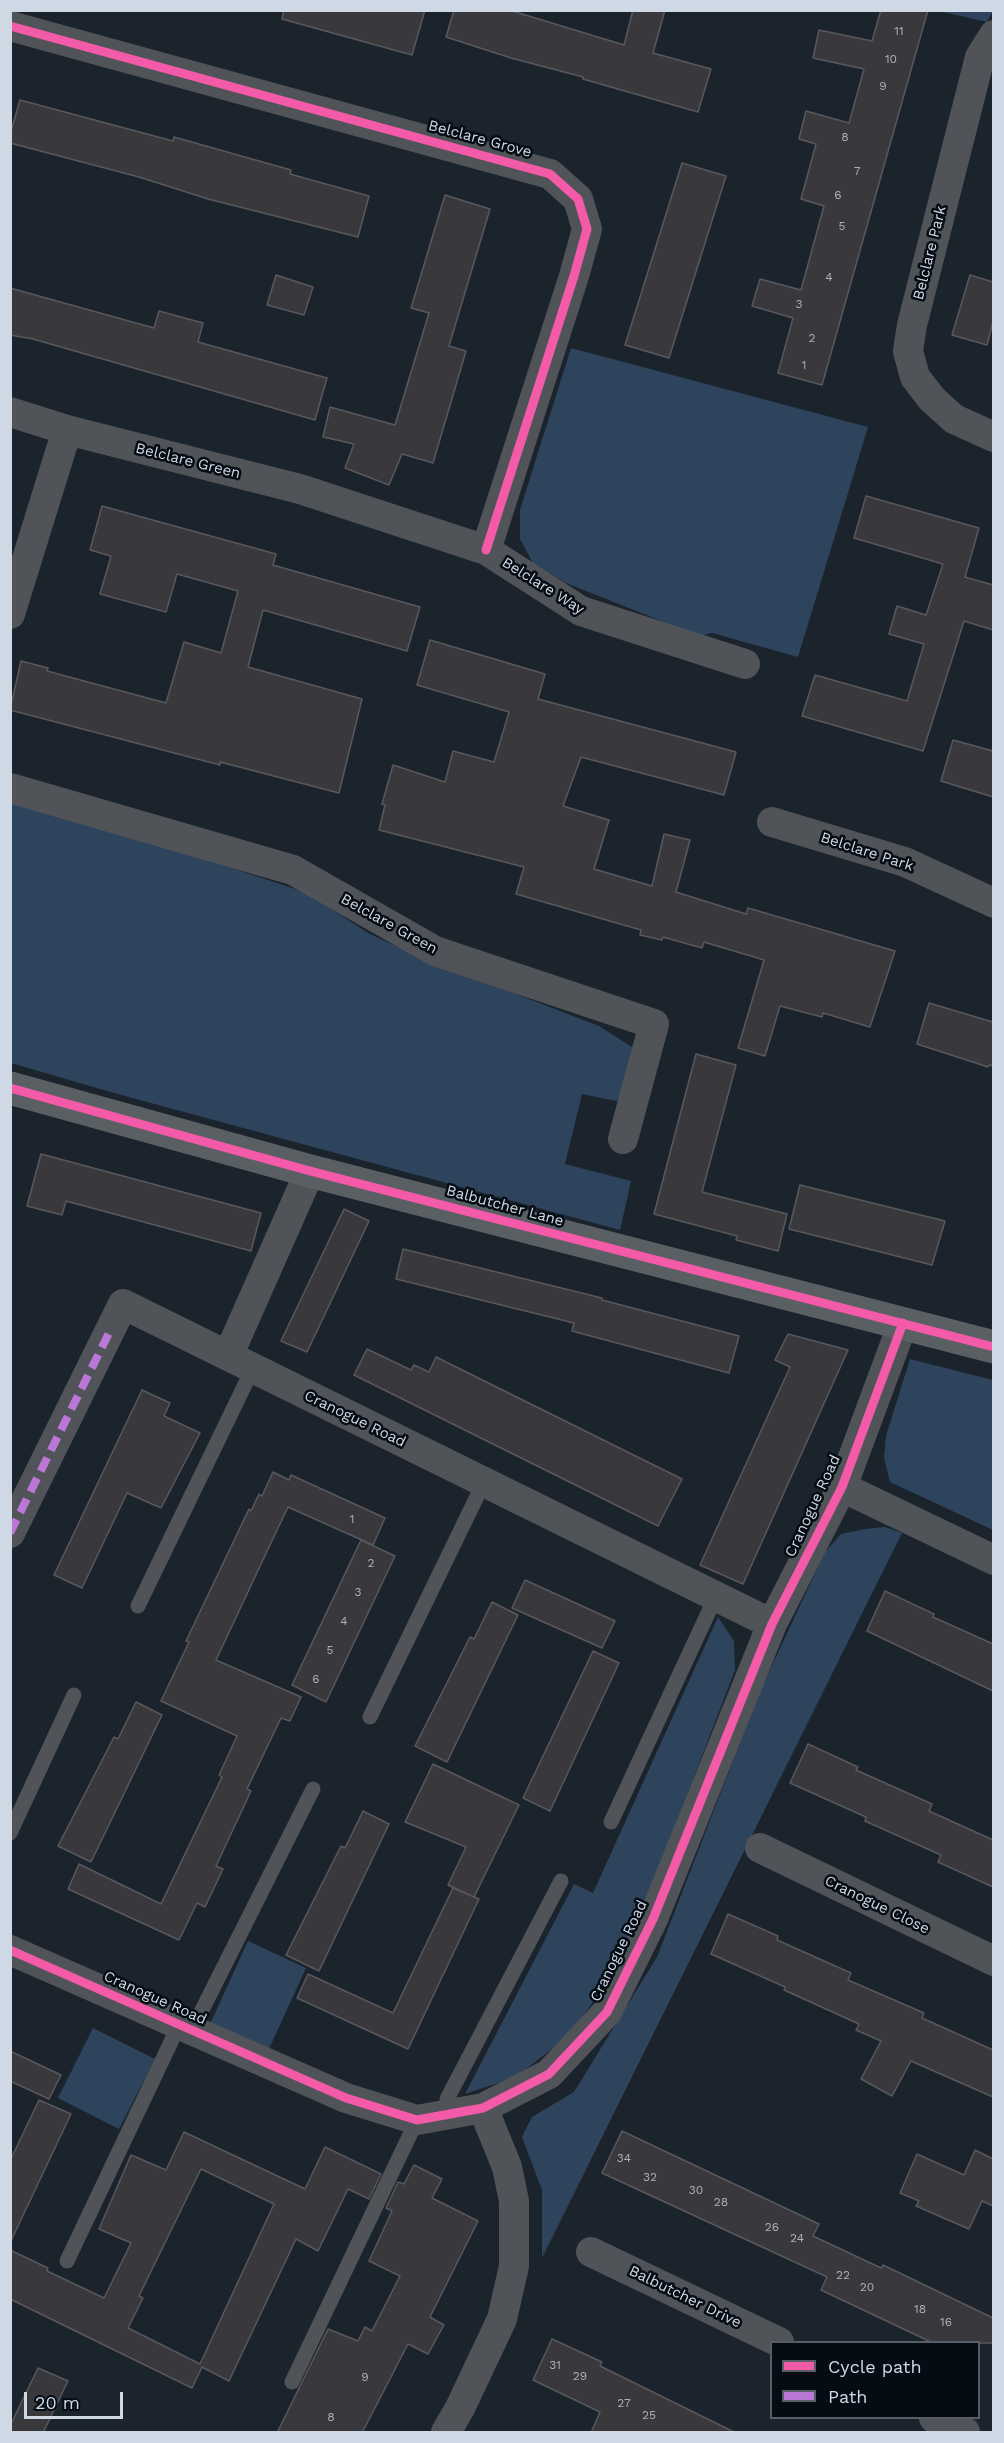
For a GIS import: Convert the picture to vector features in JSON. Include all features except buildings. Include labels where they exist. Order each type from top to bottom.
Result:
[{"type":"street","name":"Belclare Grove","points":[[10,26],[550,174],[578,199],[587,229],[571,287],[486,550]]},
{"type":"street","name":"Belclare Park","points":[[993,35],[980,57],[912,325],[908,351],[915,377],[932,399],[954,419],[993,437]]},
{"type":"street","name":"Belclare Green","points":[[10,412],[67,430],[309,493]]},
{"type":"street","points":[[10,614],[67,430]]},
{"type":"street","name":"Belclare Way","points":[[309,493],[486,550],[580,611],[745,664]]},
{"type":"street","name":"Belclare Green","points":[[10,789],[294,870],[435,951],[654,1024],[623,1139]]},
{"type":"street","name":"Belclare Park","points":[[772,822],[905,862],[993,903]]},
{"type":"street","name":"Balbutcher Lane","points":[[10,1088],[309,1171],[993,1347]]},
{"type":"street","points":[[240,1362],[309,1171]]},
{"type":"street","name":"Cranogue Road","points":[[10,1533],[123,1304],[772,1624]]},
{"type":"street","name":"Cranogue Road","points":[[10,1950],[346,2098],[417,2120],[483,2108],[549,2074],[607,2012],[653,1919],[772,1624],[842,1487],[903,1323]]},
{"type":"street","points":[[842,1487],[993,1560]]},
{"type":"street","name":"Cranogue Close","points":[[760,1848],[993,1961]]},
{"type":"street","points":[[446,2433],[502,2319],[514,2266],[514,2201],[507,2168],[483,2108]]},
{"type":"street","name":"Balbutcher Drive","points":[[591,2252],[775,2341]]},
{"type":"street","points":[[936,2419],[965,2433]]},
{"type":"lane","points":[[138,1606],[240,1362]]},
{"type":"lane","points":[[370,1717],[484,1482]]},
{"type":"lane","points":[[610,1822],[716,1596]]},
{"type":"lane","points":[[10,1833],[74,1695]]},
{"type":"lane","points":[[67,2261],[185,2028],[313,1789]]},
{"type":"lane","points":[[451,2114],[447,2099],[561,1881]]},
{"type":"lane","points":[[292,2382],[417,2120]]},
{"type":"shaded area","points":[[939,11],[993,11],[987,22]]},
{"type":"shaded area","points":[[571,348],[868,427],[798,657],[712,633],[699,636],[566,583],[533,563],[520,539],[520,510]]},
{"type":"shaded area","points":[[10,803],[139,837],[307,893],[368,933],[420,957],[599,1026],[632,1047],[621,1102],[582,1094],[565,1164],[631,1181],[620,1230],[11,1063]]},
{"type":"shaded area","points":[[910,1359],[993,1380],[993,1530],[890,1482],[884,1458],[886,1436]]},
{"type":"shaded area","points":[[885,1527],[902,1533],[542,2258],[542,2190],[522,2137],[532,2117],[574,2092],[657,1957],[761,1689],[825,1552],[841,1534]]},
{"type":"shaded area","points":[[718,1617],[734,1641],[735,1670],[639,1920],[605,1984],[572,2033],[516,2077],[465,2094],[574,1884],[593,1893]]},
{"type":"shaded area","points":[[248,1941],[306,1968],[268,2051],[210,2024]]},
{"type":"shaded area","points":[[93,2028],[155,2059],[119,2129],[58,2098]]},
{"type":"marked path","points":[[10,1533],[112,1327]]},
{"type":"cycle path","points":[[10,26],[550,174],[578,199],[587,229],[486,550]]},
{"type":"cycle path","points":[[10,1088],[310,1171],[994,1347]]},
{"type":"cycle path","points":[[10,1950],[346,2098],[417,2120],[483,2108],[549,2074],[607,2012],[653,1919],[772,1624],[842,1487],[903,1323]]}]
